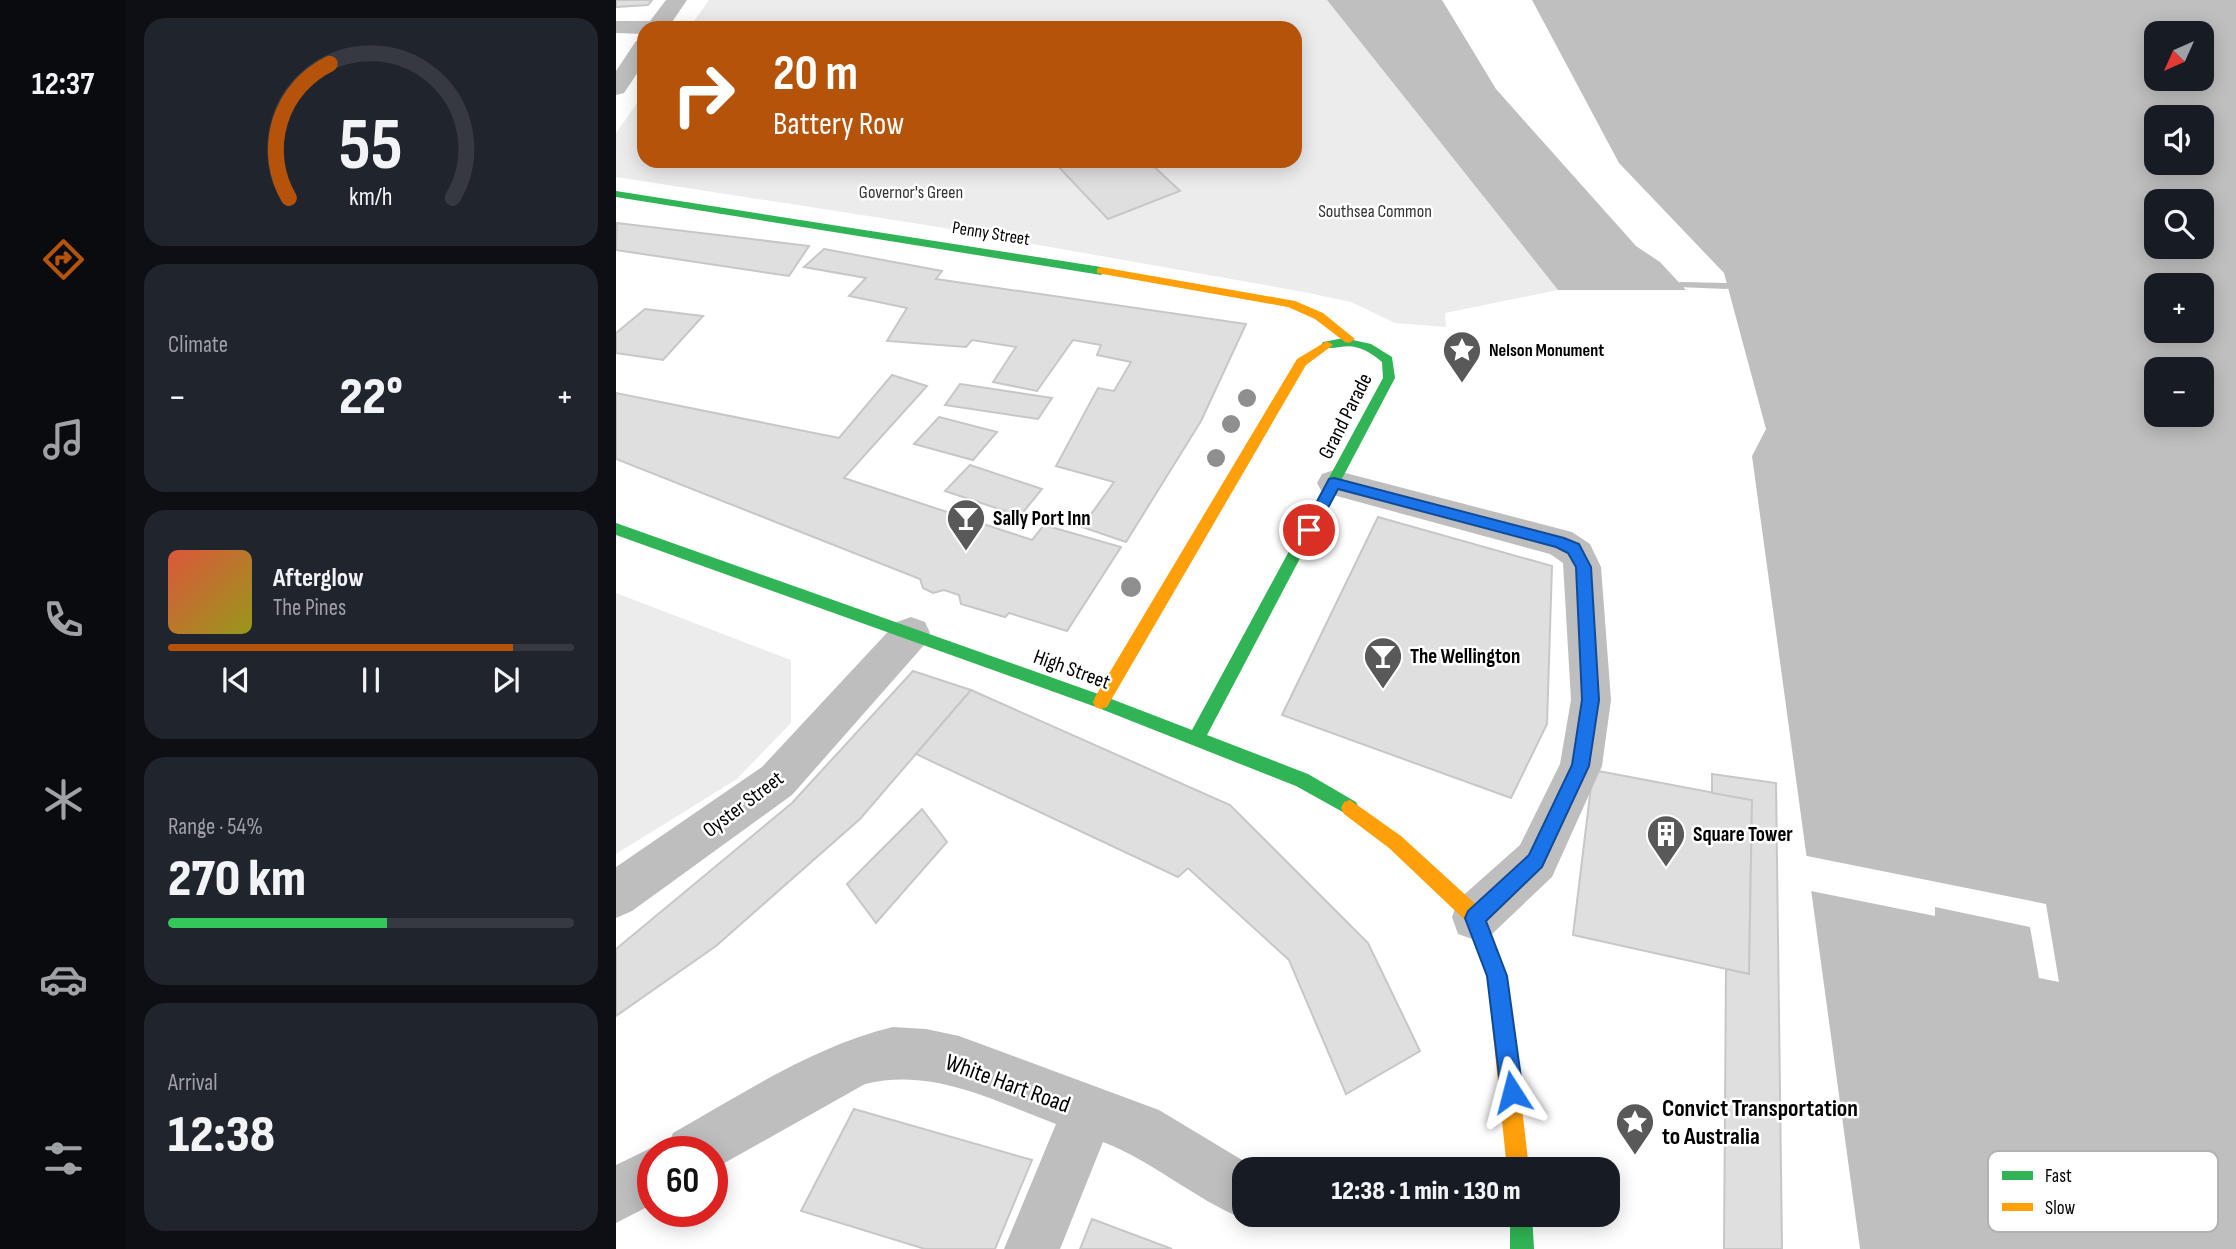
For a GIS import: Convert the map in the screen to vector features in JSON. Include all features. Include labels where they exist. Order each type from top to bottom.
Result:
[{"type":"street","points":[[662,21],[677,0]]},
{"type":"street","points":[[616,27],[637,28]]},
{"type":"street","points":[[616,88],[637,57]]},
{"type":"street","name":"Penny Street","points":[[616,194],[1264,297],[1306,307],[1324,316],[1349,339]]},
{"type":"street","name":"Grand Parade","points":[[1101,702],[1301,362],[1320,346],[1349,339],[1380,352],[1391,369],[1389,379],[1196,740]]},
{"type":"street","points":[[1334,483],[1559,542],[1573,548],[1580,555],[1591,700],[1581,766],[1536,861],[1475,918],[1497,976],[1517,1157]]},
{"type":"street","name":"High Street","points":[[616,529],[1101,702],[1302,780],[1349,807],[1395,842],[1475,918]]},
{"type":"street","name":"Oyster Street","points":[[616,895],[778,781],[911,633]]},
{"type":"street","name":"White Hart Road","points":[[720,1136],[824,1077],[861,1060],[893,1052],[926,1054],[959,1062],[1088,1112],[1140,1129],[1232,1185]]},
{"type":"street","points":[[1032,1249],[1088,1112]]},
{"type":"street","points":[[616,1195],[637,1183]]},
{"type":"street","points":[[1521,1227],[1522,1249]]},
{"type":"green space","name":"Southsea Common","points":[[709,0],[1327,0],[1558,290],[1445,313],[1446,327],[1395,323],[1351,302],[1304,292],[926,225],[616,177],[616,133],[637,103],[637,168],[1302,168],[1302,21],[694,21]]},
{"type":"green space","points":[[616,593],[791,660],[791,723],[737,779],[616,854]]},
{"type":"shaded area","points":[[1327,0],[1442,0],[1496,89],[1636,246],[1660,262],[1686,290],[1558,290]]},
{"type":"shaded area","points":[[1532,0],[2236,0],[2236,1249],[1860,1249],[1752,456],[1766,429],[1724,273],[1619,163]]},
{"type":"pier","points":[[1802,855],[2046,904],[2059,982],[2039,978],[2030,927],[1935,907],[1935,916],[1811,891],[1811,920]]},
{"type":"building","points":[[616,0],[652,0],[648,5],[616,7]]},
{"type":"building","points":[[1060,168],[1155,168],[1180,191],[1108,219]]},
{"type":"building","points":[[617,223],[809,246],[789,276],[616,250]]},
{"type":"building","points":[[824,249],[942,271],[936,279],[1246,324],[1201,421],[1126,542],[1082,527],[1114,482],[1056,466],[1098,388],[1114,391],[1131,362],[1097,355],[1101,345],[1073,340],[1037,391],[993,382],[1016,347],[972,340],[966,347],[887,341],[907,308],[849,296],[866,278],[804,267]]},
{"type":"building","points":[[645,309],[703,316],[663,360],[616,353],[616,333]]},
{"type":"building","points":[[892,375],[927,386],[844,478],[1032,540],[1044,525],[1121,547],[1067,631],[1009,613],[1005,617],[961,604],[959,595],[944,590],[933,593],[923,588],[920,579],[616,459],[616,393],[839,438]]},
{"type":"building","points":[[960,384],[1052,398],[1038,419],[945,405]]},
{"type":"building","points":[[939,417],[997,432],[973,460],[914,444]]},
{"type":"building","points":[[970,465],[1042,489],[1020,516],[945,491]]},
{"type":"building","points":[[1378,517],[1552,566],[1547,724],[1511,798],[1282,715]]},
{"type":"building","points":[[913,671],[971,690],[860,819],[716,946],[616,1016],[616,949],[792,803]]},
{"type":"building","points":[[971,690],[1230,805],[1368,943],[1420,1051],[1346,1094],[1289,960],[1188,868],[1178,877],[916,754]]},
{"type":"building","name":"Square Tower","points":[[1593,770],[1752,800],[1749,974],[1573,935]]},
{"type":"building","points":[[1712,774],[1776,783],[1782,1249],[1724,1249],[1726,969],[1749,974],[1752,800],[1712,793]]},
{"type":"building","points":[[922,809],[947,842],[876,923],[847,884]]},
{"type":"building","points":[[854,1109],[1032,1160],[995,1249],[925,1249],[801,1211]]},
{"type":"building","points":[[1092,1219],[1172,1249],[1080,1249]]},
{"type":"waterway","points":[[1681,285],[1727,286]]},
{"type":"traffic: fast","points":[[616,194],[1101,271]]},
{"type":"traffic: fast","points":[[1196,739],[1389,378],[1388,360],[1374,350],[1352,342],[1327,345]]},
{"type":"traffic: fast","points":[[616,529],[1101,702],[1302,780],[1350,808]]},
{"type":"traffic: fast","points":[[1521,1227],[1522,1249]]},
{"type":"traffic: slow","points":[[1101,271],[1291,304],[1319,316],[1349,339]]},
{"type":"traffic: slow","points":[[1101,702],[1301,362],[1327,345]]},
{"type":"traffic: slow","points":[[1350,808],[1395,842],[1475,917],[1497,976],[1517,1157]]},
{"type":"place","name":"Nelson Monument","points":[[1462,384]]},
{"type":"place","name":"Sally Port Inn","points":[[966,552]]},
{"type":"place","name":"The Wellington","points":[[1383,690]]},
{"type":"place","name":"Square Tower","points":[[1666,868]]},
{"type":"place","name":"Convict Transportation to Australia","points":[[1635,1156]]},
{"type":"route","points":[[1309,530],[1334,483],[1559,542],[1573,548],[1580,555],[1591,700],[1581,766],[1536,861],[1475,918],[1497,976],[1512,1092]]},
{"type":"park label","name":"Governor's Green","points":[[911,192]]}]
